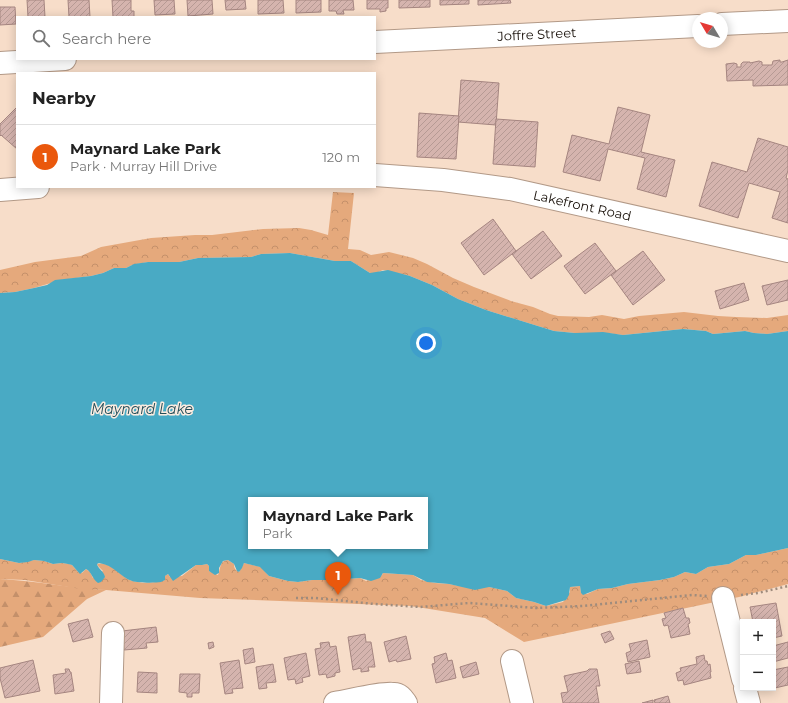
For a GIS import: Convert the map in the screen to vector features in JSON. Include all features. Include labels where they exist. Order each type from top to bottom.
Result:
[{"type":"street","points":[[728,24],[788,21]]},
{"type":"street","name":"Joffre Street","points":[[376,42],[692,26]]},
{"type":"street","points":[[0,63],[49,60]]},
{"type":"street","name":"Lakefront Road","points":[[376,175],[443,180],[510,189],[788,251]]},
{"type":"street","points":[[0,190],[25,188]]},
{"type":"street","points":[[723,598],[740,667]]},
{"type":"street","points":[[111,703],[113,633]]},
{"type":"street","points":[[512,662],[522,703]]},
{"type":"street","points":[[746,691],[749,703]]},
{"type":"street","points":[[335,703],[384,694],[395,694],[403,698],[406,703]]},
{"type":"path","points":[[296,598],[316,598],[374,604],[420,606],[469,603],[536,608],[583,606],[692,595],[723,598],[758,593],[788,586]]},
{"type":"green space","points":[[333,192],[354,193],[348,249],[360,250],[371,255],[389,252],[413,258],[474,287],[550,314],[558,316],[589,317],[602,315],[624,319],[639,316],[684,312],[718,316],[767,318],[788,315],[788,331],[767,334],[745,331],[713,334],[706,331],[683,329],[623,335],[554,331],[486,310],[458,299],[432,285],[410,276],[383,270],[376,273],[370,273],[351,261],[335,261],[290,253],[261,254],[251,257],[198,258],[179,262],[148,262],[132,265],[126,268],[114,268],[91,276],[61,280],[15,292],[0,293],[0,270],[35,262],[81,256],[101,247],[151,238],[212,235],[263,229],[299,228],[328,235]]},
{"type":"green space","points":[[788,548],[788,584],[739,597],[524,642],[485,618],[411,606],[200,598],[81,589],[25,580],[0,579],[0,559],[19,563],[34,560],[53,564],[69,564],[72,565],[78,572],[82,573],[86,569],[90,572],[93,578],[103,571],[97,564],[102,563],[111,567],[124,577],[137,582],[145,583],[165,580],[165,576],[168,574],[170,577],[182,576],[196,565],[207,564],[209,566],[209,571],[218,575],[222,563],[228,560],[234,564],[235,569],[239,572],[244,563],[261,567],[269,576],[288,581],[298,582],[360,578],[366,581],[382,575],[383,573],[413,575],[421,580],[435,583],[459,586],[489,587],[507,591],[516,598],[546,606],[563,602],[570,592],[570,587],[580,586],[581,593],[587,594],[598,589],[674,577],[685,572],[696,574],[708,567],[729,564],[746,555],[756,555]]},
{"type":"green space","points":[[0,579],[106,590],[87,599],[43,637],[0,647]]},
{"type":"water","name":"Maynard Lake","points":[[290,253],[335,261],[351,261],[370,273],[388,270],[410,276],[432,285],[458,299],[486,310],[554,331],[575,333],[603,332],[623,335],[683,329],[706,331],[713,334],[745,331],[767,334],[788,331],[788,548],[756,555],[746,555],[729,564],[708,567],[696,574],[685,572],[674,577],[660,580],[598,589],[583,595],[581,593],[580,586],[570,587],[569,595],[566,600],[546,606],[516,598],[507,591],[489,587],[475,590],[449,584],[427,582],[413,575],[383,573],[380,578],[371,581],[360,578],[298,582],[269,576],[260,567],[244,563],[239,572],[234,564],[228,560],[223,561],[219,568],[219,573],[215,575],[209,571],[209,566],[207,564],[196,565],[173,581],[168,574],[165,576],[165,580],[161,582],[146,583],[132,581],[109,566],[99,563],[97,564],[105,577],[98,583],[86,569],[80,574],[72,565],[68,564],[53,564],[34,560],[19,563],[0,559],[0,293],[15,292],[47,285],[55,280],[91,276],[114,268],[126,268],[134,264],[148,262],[179,262],[198,258],[251,257],[261,254]]},
{"type":"building","points":[[27,0],[44,0],[45,16],[28,16]]},
{"type":"building","points":[[68,0],[89,0],[90,16],[69,16]]},
{"type":"building","points":[[112,0],[131,0],[131,11],[134,11],[134,16],[113,16]]},
{"type":"building","points":[[154,0],[174,0],[175,14],[155,15]]},
{"type":"building","points":[[187,0],[212,0],[213,14],[188,16]]},
{"type":"building","points":[[225,0],[245,0],[246,9],[226,10]]},
{"type":"building","points":[[258,0],[283,0],[284,13],[258,14]]},
{"type":"building","points":[[296,0],[321,0],[321,12],[296,13]]},
{"type":"building","points":[[329,0],[353,0],[354,10],[343,10],[344,14],[337,14],[336,11],[329,11]]},
{"type":"building","points":[[367,0],[388,0],[388,8],[386,8],[386,11],[380,12],[380,9],[367,9]]},
{"type":"building","points":[[399,0],[430,0],[430,7],[399,8]]},
{"type":"building","points":[[440,0],[469,0],[469,4],[440,5]]},
{"type":"building","points":[[478,0],[510,0],[511,3],[478,5]]},
{"type":"building","points":[[0,7],[15,7],[16,24],[0,25]]},
{"type":"building","points":[[780,60],[780,62],[782,62],[788,60],[788,85],[753,86],[753,80],[727,81],[726,64],[734,63],[737,64],[737,67],[741,67],[743,62],[750,63],[759,61],[762,62],[762,65],[772,65],[773,61]]},
{"type":"building","points":[[461,80],[499,83],[496,125],[458,122]]},
{"type":"building","points":[[618,107],[650,115],[641,152],[675,160],[666,197],[637,189],[645,158],[608,149],[600,181],[563,172],[572,135],[609,144]]},
{"type":"building","points":[[16,108],[16,148],[1,135],[0,136],[0,124]]},
{"type":"building","points":[[419,113],[459,116],[456,159],[417,157]]},
{"type":"building","points":[[496,119],[538,122],[535,167],[493,164]]},
{"type":"building","points":[[758,138],[788,147],[788,170],[786,178],[788,179],[788,223],[772,218],[780,192],[749,183],[738,218],[699,206],[712,162],[747,172]]},
{"type":"building","points":[[493,219],[516,251],[484,275],[461,243]]},
{"type":"building","points":[[543,231],[562,256],[531,279],[512,254]]},
{"type":"building","points":[[595,243],[616,271],[585,294],[564,266]]},
{"type":"building","points":[[643,251],[665,280],[633,305],[611,275]]},
{"type":"building","points":[[788,280],[788,300],[767,305],[762,286]]},
{"type":"building","points":[[744,283],[749,300],[720,309],[715,291]]},
{"type":"building","points":[[776,603],[782,636],[776,637],[776,619],[752,619],[750,607]]},
{"type":"building","points":[[683,608],[686,618],[689,618],[690,623],[688,624],[690,634],[671,638],[668,625],[664,626],[662,619],[666,618],[664,613]]},
{"type":"building","points":[[88,619],[93,637],[73,642],[68,624]]},
{"type":"building","points":[[156,627],[158,642],[146,643],[147,648],[124,650],[122,631]]},
{"type":"building","points":[[610,631],[614,639],[605,643],[601,634]]},
{"type":"building","points":[[365,634],[366,642],[371,642],[375,667],[368,667],[369,671],[361,672],[361,668],[353,670],[348,637]]},
{"type":"building","points":[[406,636],[411,659],[389,662],[384,642]]},
{"type":"building","points":[[647,640],[650,657],[628,662],[626,653],[631,651],[629,644]]},
{"type":"building","points":[[213,642],[214,647],[209,649],[208,643]]},
{"type":"building","points":[[329,642],[330,647],[336,646],[340,672],[335,673],[335,676],[327,678],[326,674],[319,675],[315,649],[321,648],[320,643]]},
{"type":"building","points":[[788,642],[788,658],[776,661],[776,645]]},
{"type":"building","points":[[253,648],[255,662],[245,664],[243,650]]},
{"type":"building","points":[[306,653],[310,676],[302,678],[303,682],[296,684],[295,679],[288,680],[284,658]]},
{"type":"building","points":[[446,653],[448,661],[452,660],[456,678],[436,683],[432,664],[435,663],[434,657]]},
{"type":"building","points":[[704,655],[705,661],[707,661],[708,665],[710,664],[711,678],[684,685],[683,680],[678,681],[676,673],[681,671],[680,668],[697,664],[696,657]]},
{"type":"building","points":[[33,660],[40,691],[5,698],[0,678],[0,668]]},
{"type":"building","points":[[239,660],[243,688],[232,689],[233,693],[225,694],[220,663]]},
{"type":"building","points":[[639,661],[641,672],[627,674],[625,664]]},
{"type":"building","points":[[476,662],[479,674],[463,678],[460,667]]},
{"type":"building","points":[[273,664],[276,682],[266,683],[267,688],[259,689],[256,667]]},
{"type":"building","points":[[788,667],[788,685],[776,688],[776,669]]},
{"type":"building","points":[[65,669],[69,669],[71,672],[74,691],[55,694],[53,675],[66,673]]},
{"type":"building","points":[[589,669],[597,669],[600,686],[596,686],[599,703],[563,703],[561,693],[568,692],[564,676],[587,671]]},
{"type":"building","points":[[138,672],[157,673],[157,693],[137,692]]},
{"type":"building","points":[[180,674],[200,674],[199,693],[192,693],[192,697],[187,697],[187,693],[179,692]]},
{"type":"building","points":[[668,696],[670,703],[655,703],[654,700]]},
{"type":"building","points":[[653,700],[653,703],[642,703]]},
{"type":"place","name":"Maynard Lake Park","points":[[338,595]]}]
